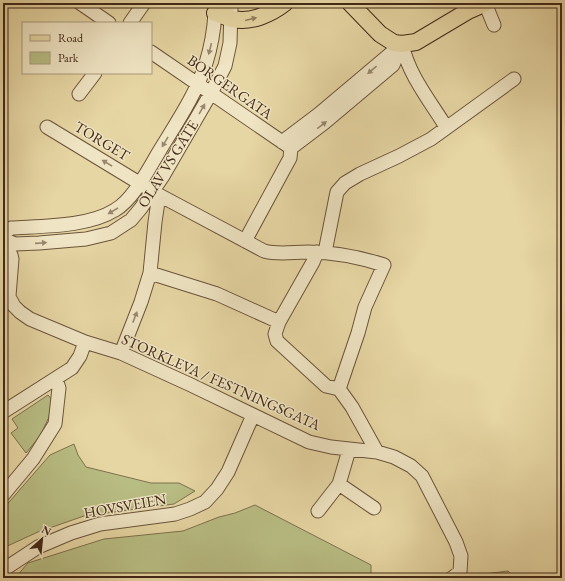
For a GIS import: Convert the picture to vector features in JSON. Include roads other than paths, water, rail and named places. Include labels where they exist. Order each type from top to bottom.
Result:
[{"type":"main road","points":[[215,8],[230,3]]},
{"type":"main road","points":[[215,8],[231,19],[241,21],[252,19],[273,11],[285,3]]},
{"type":"main road","points":[[350,3],[380,34],[394,43],[402,44],[416,42],[468,11],[485,3]]},
{"type":"street","points":[[80,3],[108,22]]},
{"type":"street","points":[[131,22],[144,3]]},
{"type":"street","name":"OLAV VS GATE","points":[[3,239],[15,244],[39,243],[86,239],[111,233],[131,220],[157,193],[225,66],[230,43],[230,3]]},
{"type":"street","points":[[485,3],[494,25]]},
{"type":"street","name":"OLAV VS GATE","points":[[3,234],[11,228],[80,223],[99,218],[116,210],[129,197],[140,183],[198,84],[210,49],[215,8]]},
{"type":"street","points":[[402,44],[405,59],[410,70],[446,127]]},
{"type":"street","points":[[245,241],[290,158],[286,145],[324,123],[393,65],[402,44]]},
{"type":"street","name":"BORGERGATA","points":[[152,53],[286,145]]},
{"type":"street","points":[[79,94],[94,74]]},
{"type":"street","points":[[377,452],[352,407],[339,389],[326,386],[277,341],[274,334],[279,322],[321,252],[337,192],[345,183],[431,139],[514,79]]},
{"type":"street","name":"TORGET","points":[[47,128],[157,193],[264,252],[321,252],[363,258],[384,265],[365,307],[339,389]]},
{"type":"street","points":[[120,353],[141,302],[150,273],[157,193]]},
{"type":"street","points":[[3,244],[11,255],[12,259],[8,295]]},
{"type":"street","points":[[150,273],[217,294],[279,322]]},
{"type":"street","name":"STORKLEVA / FESTNINGSGATA","points":[[8,295],[20,312],[30,319],[85,342],[120,353],[191,384],[309,442],[331,448],[377,452],[394,457],[411,466],[422,476],[456,542],[461,556],[460,572],[452,578]]},
{"type":"street","points":[[3,412],[72,368],[80,356],[85,342]]},
{"type":"street","points":[[3,495],[33,459],[55,424],[59,388],[56,379]]},
{"type":"street","name":"HOVSVEIEN","points":[[3,570],[38,547],[71,533],[100,524],[175,514],[205,502],[217,489],[228,472],[253,415]]},
{"type":"street","points":[[318,511],[339,484],[349,450]]},
{"type":"street","points":[[339,484],[374,508]]}]
